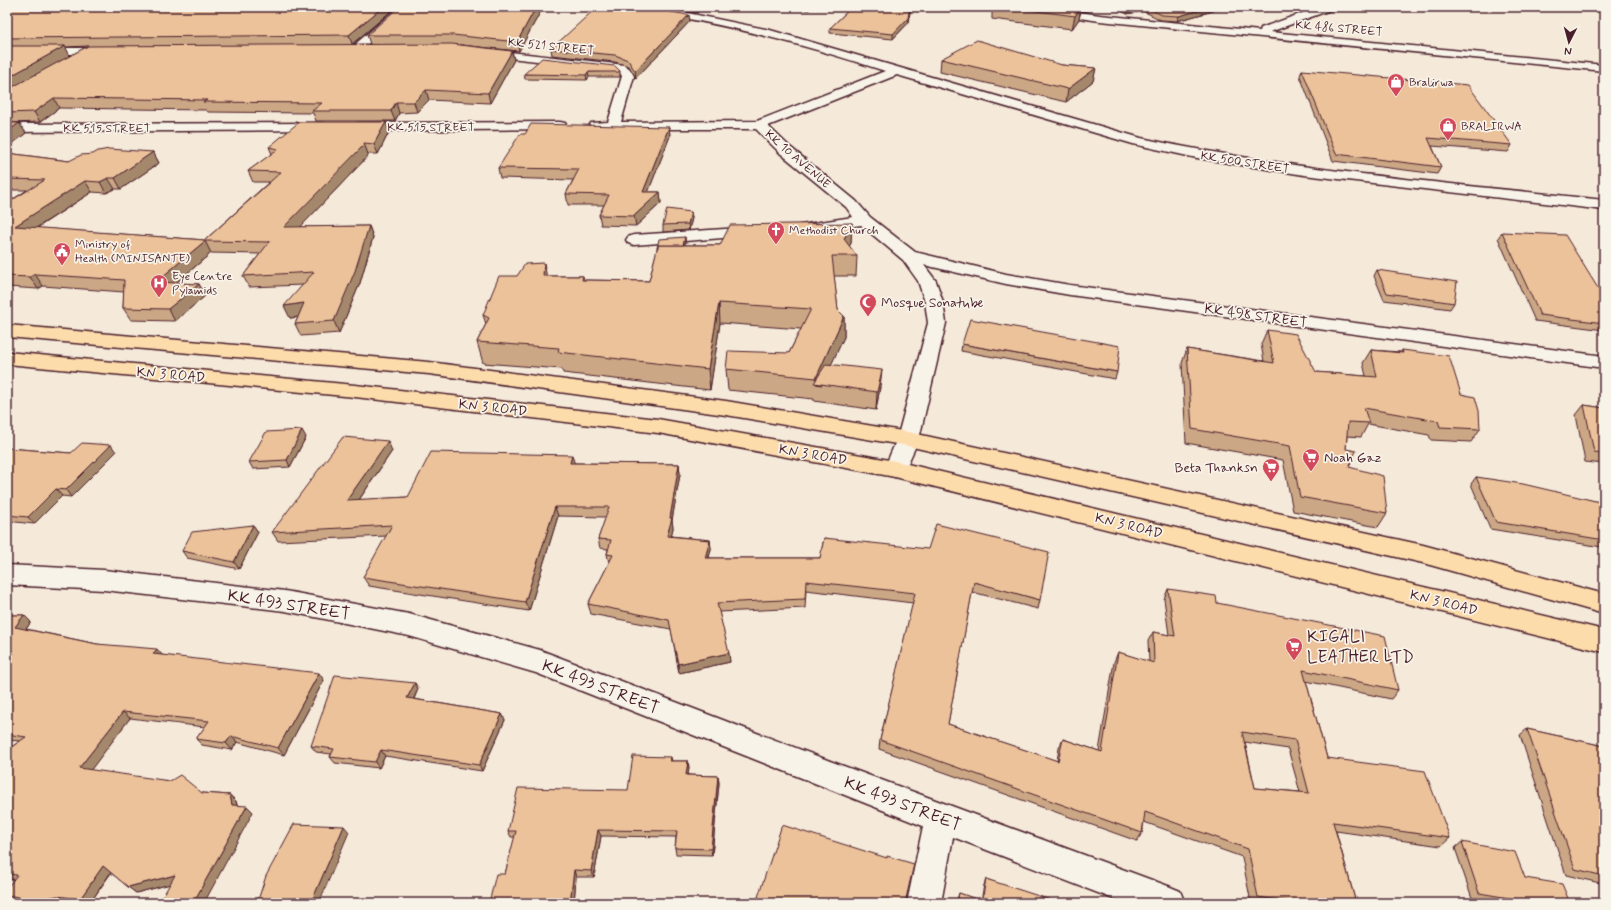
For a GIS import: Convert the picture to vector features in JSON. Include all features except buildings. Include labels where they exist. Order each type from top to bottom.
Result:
[{"type":"highway","name":"KN 3 ROAD","points":[[7,331],[429,368],[726,408],[908,439],[1423,554],[1604,604]]},
{"type":"highway","name":"KN 3 ROAD","points":[[7,358],[355,391],[658,426],[895,469],[1604,641]]},
{"type":"street","points":[[371,49],[352,49],[404,7]]},
{"type":"street","points":[[634,7],[710,18],[757,29],[851,56],[896,71]]},
{"type":"street","name":"KK 486 STREET","points":[[1024,7],[1100,18],[1604,68]]},
{"type":"street","points":[[1257,33],[1329,7]]},
{"type":"street","name":"KK 521 STREET","points":[[470,50],[621,67],[626,71],[628,76],[613,126]]},
{"type":"street","points":[[7,51],[122,51]]},
{"type":"street","points":[[69,63],[90,51]]},
{"type":"street","name":"KK 10 AVENUE","points":[[895,469],[908,439],[936,323],[934,302],[927,281],[909,256],[864,220],[851,204],[785,150],[759,125],[896,71]]},
{"type":"street","name":"KK 500 STREET","points":[[896,71],[1138,141],[1197,154],[1304,171],[1604,205]]},
{"type":"street","name":"KK 515 STREET","points":[[7,128],[759,125]]},
{"type":"street","points":[[790,229],[864,220]]},
{"type":"street","points":[[634,240],[766,231]]},
{"type":"street","name":"KK 498 STREET","points":[[909,256],[1006,279],[1070,290],[1604,362]]},
{"type":"street","name":"KK 493 STREET","points":[[7,575],[104,580],[285,600],[409,625],[540,662],[822,772],[1168,903]]},
{"type":"street","points":[[924,903],[941,817]]},
{"type":"place","name":"Bralirwa","points":[[1396,97]]},
{"type":"place","name":"BRALIRWA","points":[[1448,141]]},
{"type":"place","name":"Methodist Church","points":[[776,245]]},
{"type":"place","name":"Ministry of Health (MINISANTE)","points":[[62,266]]},
{"type":"place","name":"Eye Centre Pylamids","points":[[159,298]]},
{"type":"place","name":"Mosque Sonatube","points":[[868,317]]},
{"type":"place","name":"Noah Gaz","points":[[1311,472]]},
{"type":"place","name":"Beta Thanksn","points":[[1271,482]]},
{"type":"place","name":"KIGALI LEATHER LTD","points":[[1294,661]]}]
